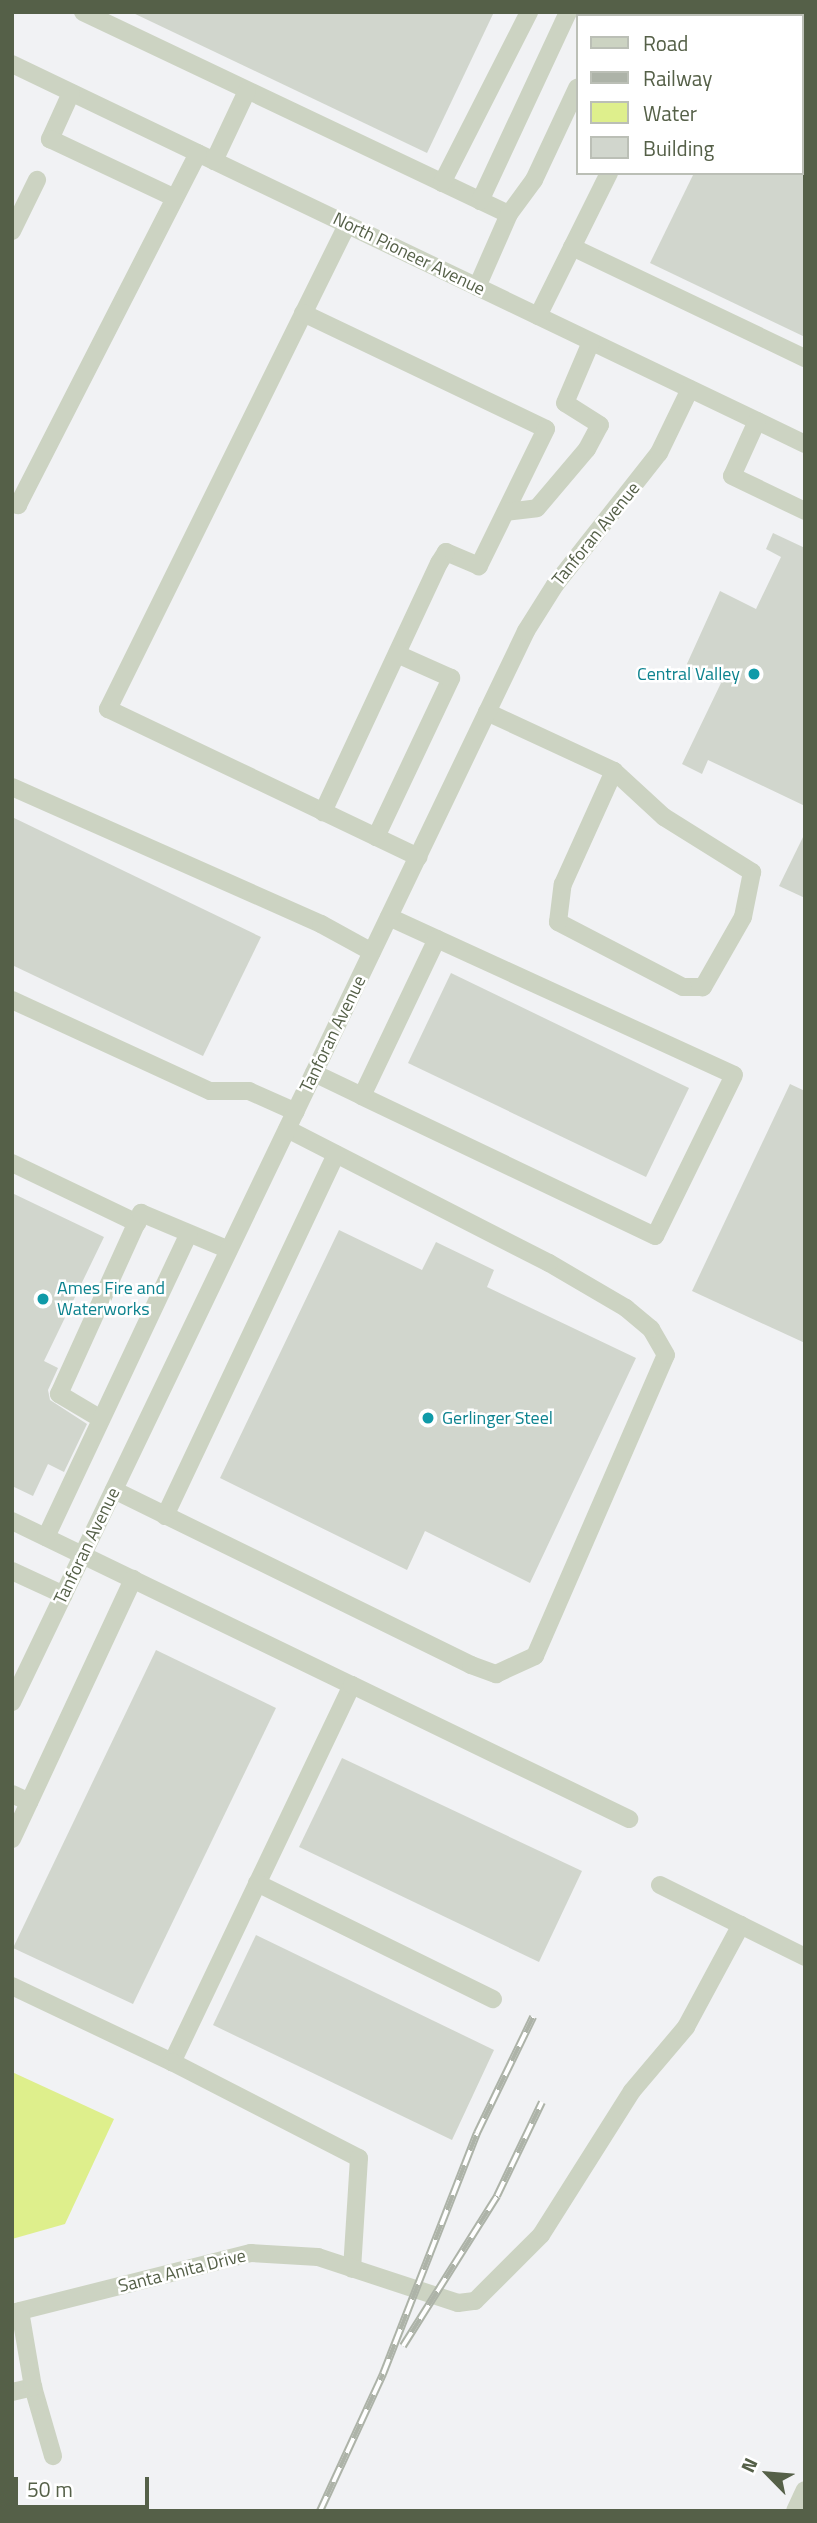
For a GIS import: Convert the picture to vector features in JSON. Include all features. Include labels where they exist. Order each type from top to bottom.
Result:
[{"type":"street","points":[[83,12],[509,214]]},
{"type":"street","points":[[442,183],[529,12]]},
{"type":"street","points":[[480,201],[568,12]]},
{"type":"street","name":"North Pioneer Avenue","points":[[12,64],[805,444]]},
{"type":"street","points":[[477,287],[509,214],[534,180],[576,90]]},
{"type":"street","points":[[214,161],[247,91]]},
{"type":"street","points":[[71,93],[50,139],[175,198]]},
{"type":"street","points":[[12,502],[18,505],[198,153]]},
{"type":"street","points":[[538,316],[608,175]]},
{"type":"street","points":[[12,231],[37,180]]},
{"type":"street","points":[[347,225],[108,709],[418,857]]},
{"type":"street","points":[[572,247],[805,358]]},
{"type":"street","points":[[303,313],[546,429],[479,566],[446,552],[323,812]]},
{"type":"street","points":[[506,512],[537,508],[587,449],[600,425],[565,403],[591,342]]},
{"type":"street","name":"Tanforan Avenue","points":[[12,1702],[487,712],[541,605],[646,472],[690,389]]},
{"type":"street","points":[[757,421],[732,476],[805,511]]},
{"type":"street","points":[[376,837],[451,678],[397,654]]},
{"type":"street","points":[[487,712],[614,771],[664,817],[752,872],[743,917],[703,987],[683,987],[558,922],[563,884],[614,771]]},
{"type":"street","points":[[12,787],[321,924],[372,952]]},
{"type":"street","points":[[314,1073],[654,1236],[734,1075],[389,917]]},
{"type":"street","points":[[362,1096],[437,939]]},
{"type":"street","points":[[12,1000],[210,1091],[249,1091],[296,1112]]},
{"type":"street","points":[[114,1490],[496,1674],[535,1656],[666,1355],[651,1329],[626,1308],[549,1263],[287,1129]]},
{"type":"street","points":[[165,1516],[336,1154]]},
{"type":"street","points":[[12,1163],[137,1223]]},
{"type":"street","points":[[101,1419],[59,1394],[141,1213],[229,1250]]},
{"type":"street","points":[[46,1537],[188,1235]]},
{"type":"street","points":[[12,1521],[629,1819]]},
{"type":"street","points":[[12,1571],[64,1595]]},
{"type":"street","points":[[12,1839],[133,1578]]},
{"type":"street","points":[[172,2062],[352,1685]]},
{"type":"street","points":[[12,1794],[29,1802]]},
{"type":"street","points":[[257,1883],[493,1999]]},
{"type":"street","points":[[660,1885],[805,1957]]},
{"type":"street","name":"Santa Anita Drive","points":[[16,2312],[251,2253],[308,2256],[458,2303],[475,2301],[541,2235],[632,2091],[685,2027],[741,1925]]},
{"type":"street","points":[[12,1986],[172,2062],[359,2158],[352,2269]]},
{"type":"street","points":[[16,2312],[33,2387],[53,2456]]},
{"type":"street","points":[[12,2392],[33,2387]]},
{"type":"street","points":[[795,2511],[805,2490]]},
{"type":"water","points":[[12,2072],[114,2119],[65,2224],[12,2239]]},
{"type":"building","points":[[131,12],[494,12],[427,153]]},
{"type":"building","points":[[805,173],[805,337],[650,263],[693,175]]},
{"type":"building","name":"Central Valley","points":[[773,533],[805,548],[805,806],[708,760],[702,774],[682,764],[721,683],[686,666],[720,591],[756,609],[781,557],[766,549]]},
{"type":"building","points":[[12,817],[261,937],[203,1056],[12,965]]},
{"type":"building","points":[[805,833],[805,898],[779,886]]},
{"type":"building","points":[[451,973],[689,1088],[646,1177],[408,1063]]},
{"type":"building","points":[[790,1084],[805,1091],[805,1343],[692,1291]]},
{"type":"building","name":"Ames Fire and Waterworks","points":[[12,1193],[104,1237],[44,1361],[58,1368],[48,1390],[50,1400],[87,1424],[64,1472],[48,1464],[33,1496],[12,1486]]},
{"type":"building","name":"Gerlinger Steel","points":[[339,1230],[422,1270],[436,1242],[494,1270],[487,1287],[636,1358],[530,1583],[425,1531],[407,1570],[220,1478]]},
{"type":"building","points":[[156,1650],[276,1708],[133,2004],[13,1948]]},
{"type":"building","points":[[342,1758],[582,1871],[539,1962],[299,1847]]},
{"type":"building","points":[[256,1935],[494,2050],[452,2140],[213,2025]]},
{"type":"railway","points":[[320,2511],[383,2374],[477,2133],[533,2017]]},
{"type":"railway","points":[[403,2346],[497,2196],[542,2102]]},
{"type":"place","name":"Central Valley","points":[[754,674]]},
{"type":"place","name":"Ames Fire and Waterworks","points":[[43,1299]]},
{"type":"place","name":"Gerlinger Steel","points":[[428,1418]]}]
